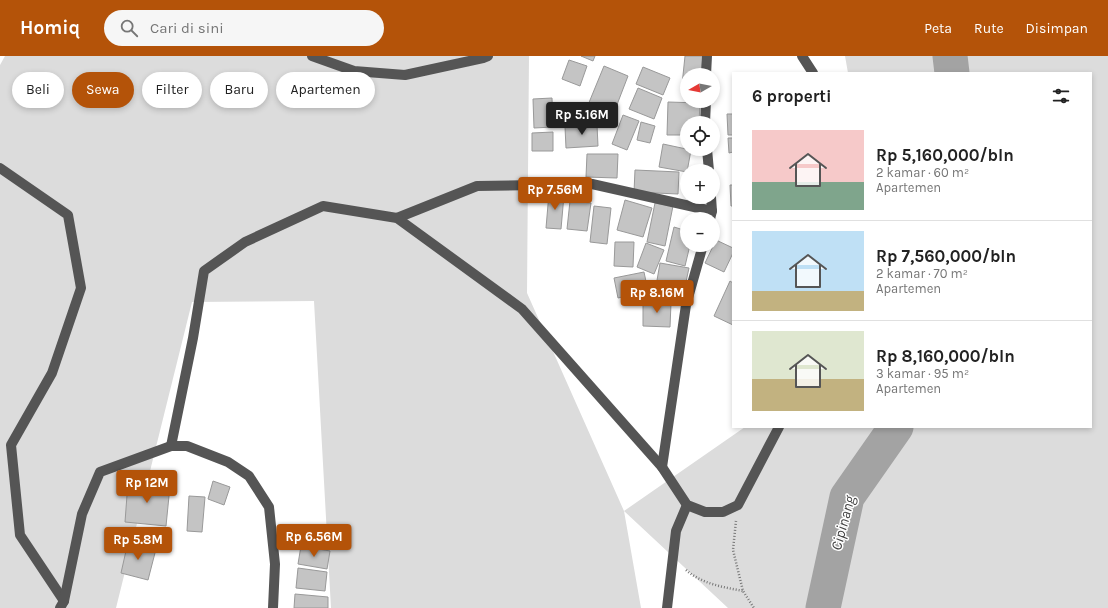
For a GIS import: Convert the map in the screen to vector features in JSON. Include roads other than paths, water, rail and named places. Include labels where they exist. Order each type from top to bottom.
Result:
[{"type":"street","points":[[312,56],[354,71],[405,75],[488,56]]},
{"type":"street","points":[[706,68],[707,56]]},
{"type":"street","points":[[802,56],[812,72]]},
{"type":"street","points":[[0,168],[68,215],[81,288],[52,373],[11,445],[20,535],[62,605]]},
{"type":"street","points":[[397,218],[477,186],[592,184],[699,212]]},
{"type":"street","points":[[170,446],[193,338],[204,271],[244,242],[323,206],[397,218],[522,309],[662,467],[687,504],[705,512],[723,512],[738,505],[778,428]]},
{"type":"street","points":[[662,467],[686,305],[701,252]]},
{"type":"street","points":[[62,605],[82,514],[100,472],[170,446],[187,446],[228,462],[249,476],[269,508],[275,564],[273,608]]},
{"type":"street","points":[[667,608],[676,531],[687,504]]},
{"type":"waterway","name":"Cipinang","points":[[950,56],[952,72]]},
{"type":"waterway","name":"Cipinang","points":[[823,608],[847,497],[895,428]]}]
